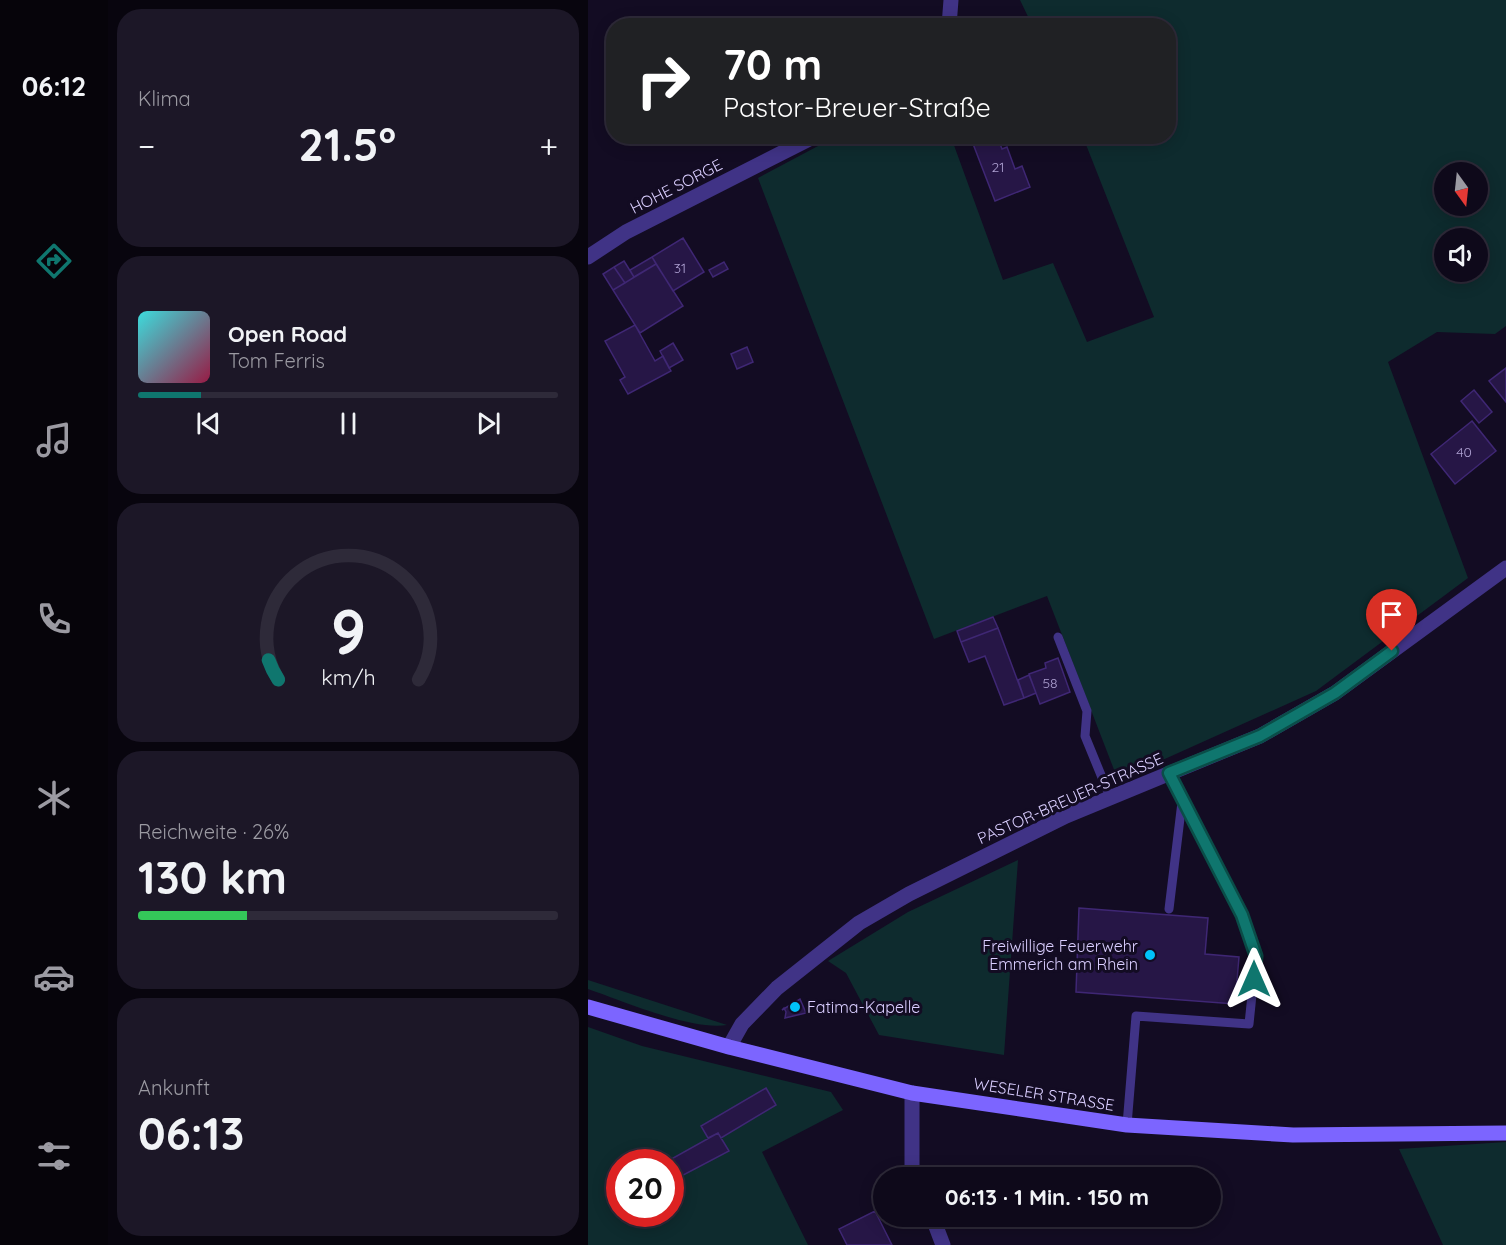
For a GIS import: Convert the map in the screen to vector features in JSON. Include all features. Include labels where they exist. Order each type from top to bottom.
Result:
[{"type":"main road","name":"WESELER STRASSE","points":[[588,1007],[729,1047],[912,1093],[1127,1125],[1293,1135],[1506,1133]]},
{"type":"street","points":[[950,18],[951,0]]},
{"type":"street","name":"HOHE SORGE","points":[[588,256],[626,232],[798,144]]},
{"type":"street","name":"PASTOR-BREUER-STRASSE","points":[[729,1047],[742,1024],[777,988],[859,923],[930,883],[1110,797],[1260,736],[1335,693],[1506,568]]},
{"type":"street","points":[[912,1093],[912,1167]]},
{"type":"street","points":[[937,1227],[944,1245]]},
{"type":"lane","points":[[1058,637],[1087,711],[1085,736],[1110,797]]},
{"type":"lane","points":[[1127,1125],[1136,1016],[1249,1024],[1256,956],[1242,915],[1169,773]]},
{"type":"lane","points":[[1168,909],[1182,801]]},
{"type":"green space","points":[[1020,0],[1506,0],[1506,326],[1495,334],[1437,332],[1388,362],[1468,578],[1316,691],[1118,780],[1047,596],[934,639],[758,178],[822,144],[954,144],[1003,280],[1053,263],[1087,342],[1154,317],[1086,144],[1176,144],[1176,18],[1029,18]]},
{"type":"green space","points":[[1018,860],[1004,1055],[879,1035],[846,973],[828,961],[908,912]]},
{"type":"green space","points":[[588,980],[727,1025],[695,1024],[658,1014],[588,989]]},
{"type":"green space","points":[[588,1027],[642,1046],[831,1092],[843,1110],[762,1152],[808,1245],[588,1245]]},
{"type":"green space","points":[[1506,1142],[1506,1245],[1443,1245],[1399,1149]]},
{"type":"building","points":[[973,144],[1000,144],[1002,149],[1007,147],[1015,169],[1022,166],[1030,187],[995,201]]},
{"type":"building","points":[[683,238],[704,272],[673,291],[652,257]]},
{"type":"building","points":[[652,257],[656,264],[634,277],[630,270]]},
{"type":"building","points":[[624,261],[634,277],[625,283],[614,267]]},
{"type":"building","points":[[724,262],[728,269],[713,277],[709,270]]},
{"type":"building","points":[[656,264],[683,306],[640,333],[613,290]]},
{"type":"building","points":[[614,267],[625,283],[613,290],[603,274]]},
{"type":"building","points":[[635,325],[655,361],[663,356],[671,371],[628,394],[620,380],[625,377],[605,341]]},
{"type":"building","points":[[673,343],[683,360],[669,368],[660,351]]},
{"type":"building","points":[[747,347],[753,362],[737,369],[731,354]]},
{"type":"building","points":[[1506,368],[1506,402],[1489,381]]},
{"type":"building","points":[[1474,390],[1492,412],[1479,423],[1461,401]]},
{"type":"building","points":[[1472,421],[1496,451],[1455,484],[1431,454]]},
{"type":"building","points":[[993,617],[998,628],[961,642],[957,631]]},
{"type":"building","points":[[998,628],[1024,698],[1004,705],[985,656],[969,662],[961,642]]},
{"type":"building","points":[[1058,658],[1070,692],[1040,704],[1029,674],[1046,668],[1045,663]]},
{"type":"building","points":[[1029,675],[1036,693],[1024,698],[1018,680]]},
{"type":"building","name":"Freiwillige Feuerwehr Emmerich am Rhein","points":[[1079,908],[1208,918],[1205,954],[1239,957],[1235,1004],[1076,992]]},
{"type":"building","name":"Fatima-Kapelle","points":[[800,999],[806,1013],[785,1018],[784,1009]]},
{"type":"building","points":[[766,1088],[776,1105],[721,1138],[718,1133],[708,1138],[701,1126]]},
{"type":"building","points":[[718,1133],[729,1151],[684,1175],[684,1152]]},
{"type":"building","points":[[873,1212],[873,1227],[883,1227],[892,1245],[847,1245],[839,1229]]},
{"type":"place","name":"Freiwillige Feuerwehr Emmerich am Rhein","points":[[1150,955]]},
{"type":"place","name":"Fatima-Kapelle","points":[[795,1007]]},
{"type":"route","points":[[1254,979],[1256,956],[1242,915],[1169,773],[1260,736],[1335,693],[1392,651]]}]
